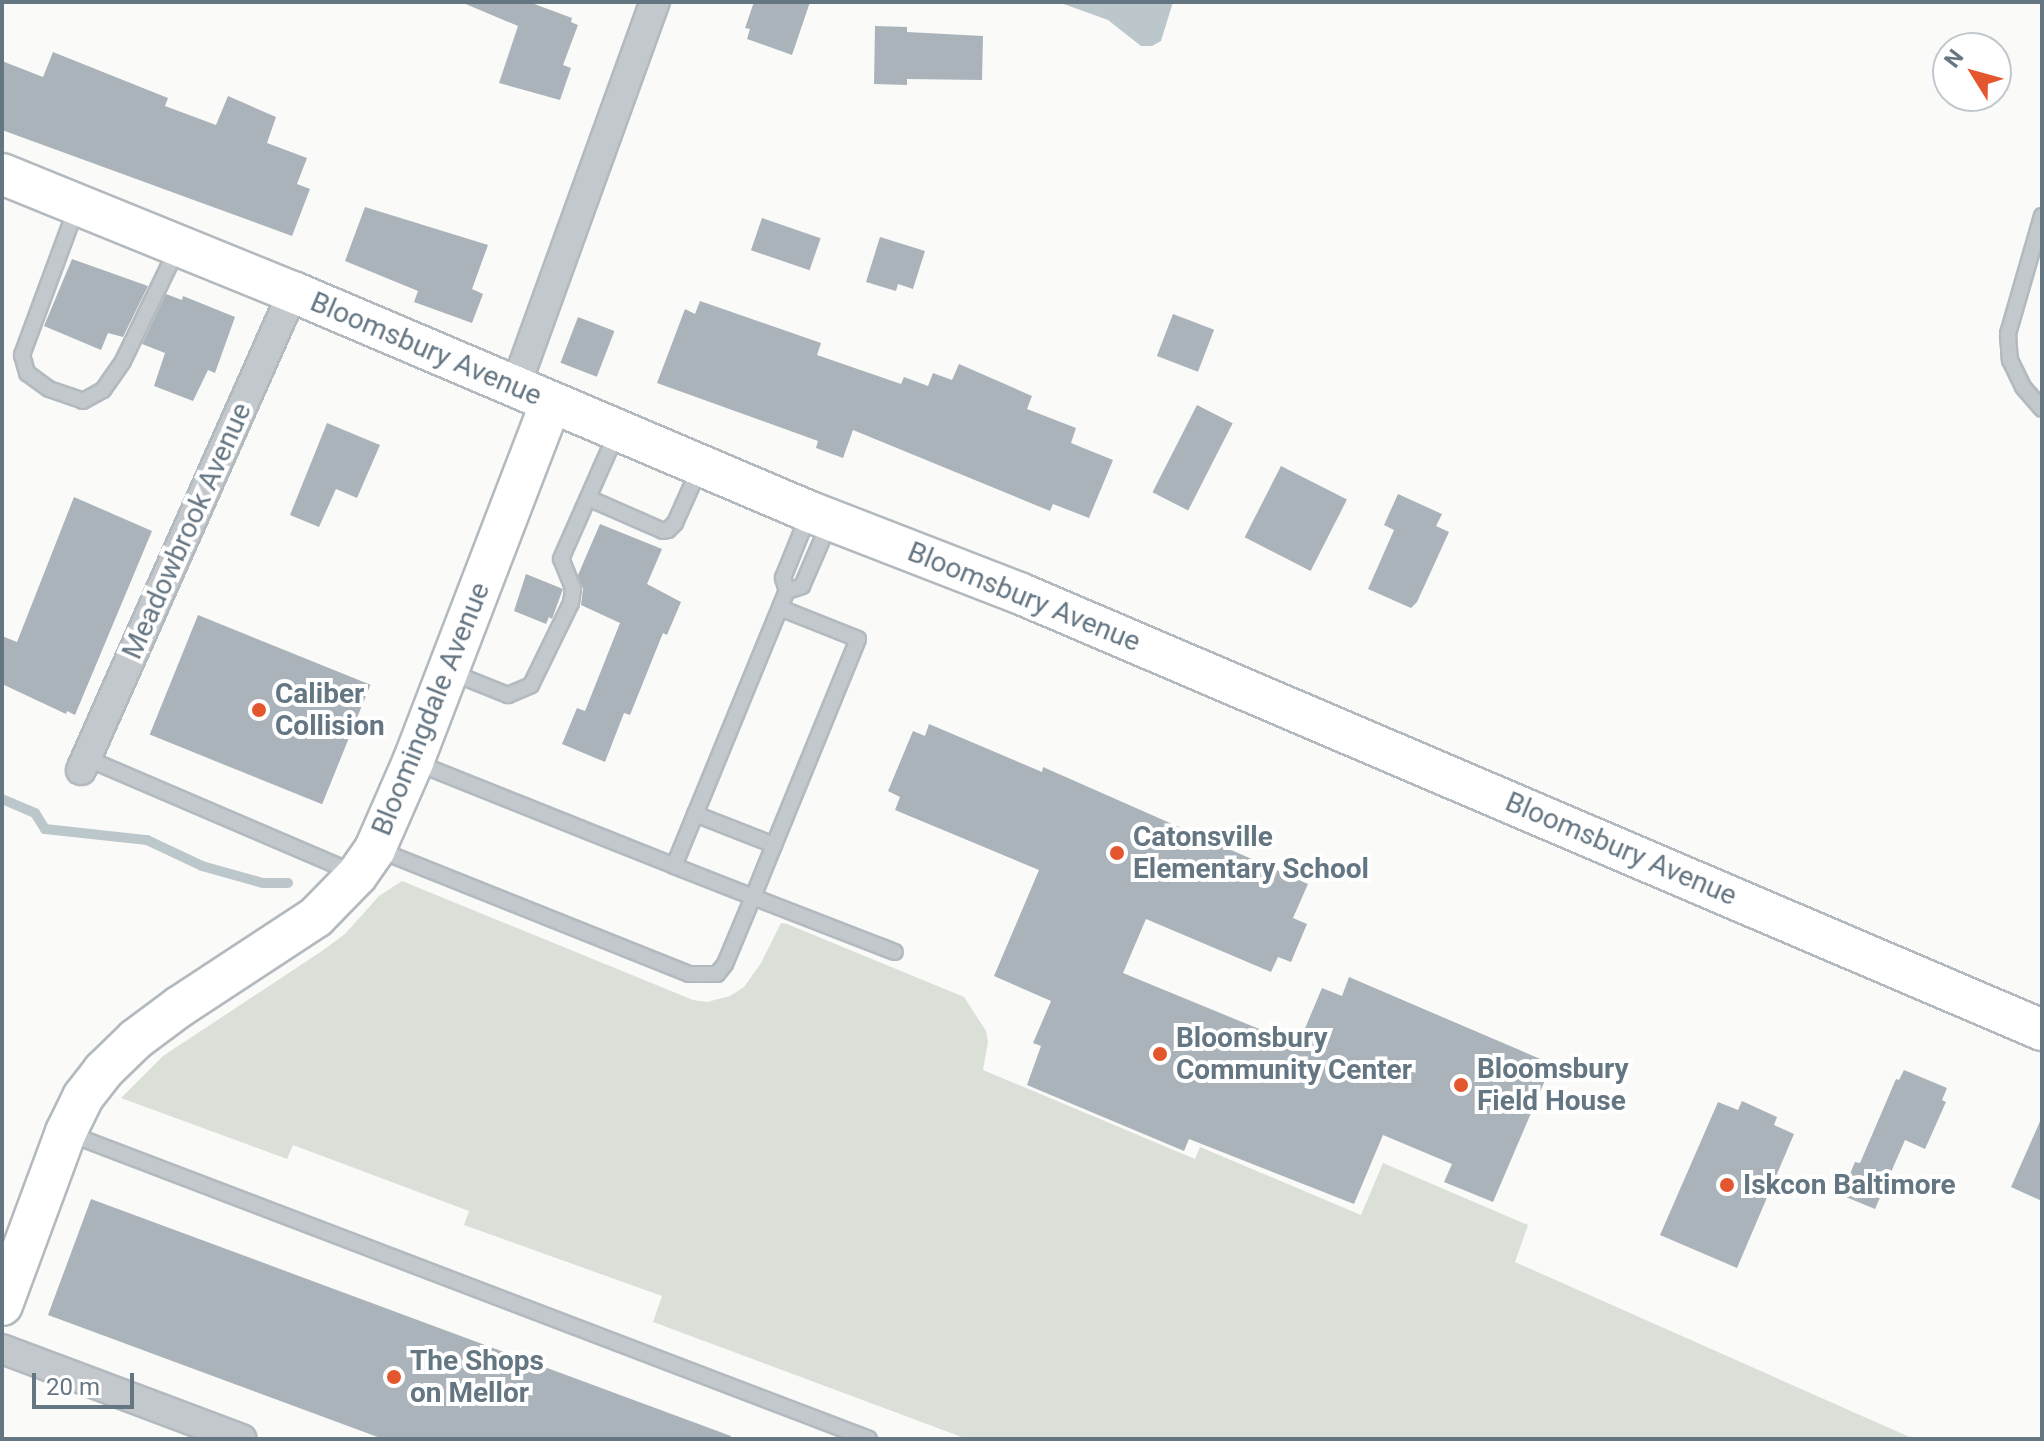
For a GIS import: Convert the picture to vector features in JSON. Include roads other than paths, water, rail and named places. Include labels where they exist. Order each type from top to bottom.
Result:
[{"type":"main road","name":"Bloomsbury Avenue","points":[[2,174],[293,292],[821,516],[1019,593],[2042,1030]]},
{"type":"main road","name":"Bloomingdale Avenue","points":[[2,1305],[66,1132],[83,1097],[103,1071],[136,1039],[316,917],[366,862],[413,762],[448,671],[533,395]]},
{"type":"street","name":"Bloomingdale Avenue","points":[[533,395],[655,2]]},
{"type":"street","name":"Meadowbrook Avenue","points":[[83,764],[293,292]]},
{"type":"street","points":[[2,1349],[242,1439]]},
{"type":"lane","points":[[77,204],[22,355],[27,373],[49,389],[83,401],[103,390],[123,361],[179,246]]},
{"type":"lane","points":[[2042,216],[2008,334],[2010,360],[2023,387],[2042,409]]},
{"type":"lane","points":[[448,671],[508,695],[531,685],[571,603],[573,588],[561,559],[617,430]]},
{"type":"lane","points":[[588,498],[663,531],[668,530],[675,523],[701,465]]},
{"type":"lane","points":[[674,866],[787,591],[783,578],[821,516]]},
{"type":"lane","points":[[787,591],[802,586],[821,516]]},
{"type":"lane","points":[[83,764],[704,977],[717,974],[725,964],[858,639],[780,608]]},
{"type":"lane","points":[[413,762],[895,952]]},
{"type":"lane","points":[[695,814],[774,845]]},
{"type":"lane","points":[[66,1132],[869,1439]]},
{"type":"waterway","points":[[2,799],[35,813],[45,829],[147,840],[202,866],[263,883],[288,883]]},
{"type":"place","name":"Caliber Collision","points":[[259,710]]},
{"type":"place","name":"Catonsville Elementary School","points":[[1117,853]]},
{"type":"place","name":"Bloomsbury Community Center","points":[[1160,1054]]},
{"type":"place","name":"Bloomsbury Field House","points":[[1461,1085]]},
{"type":"place","name":"Iskcon Baltimore","points":[[1727,1185]]},
{"type":"place","name":"The Shops on Mellor","points":[[394,1377]]}]
